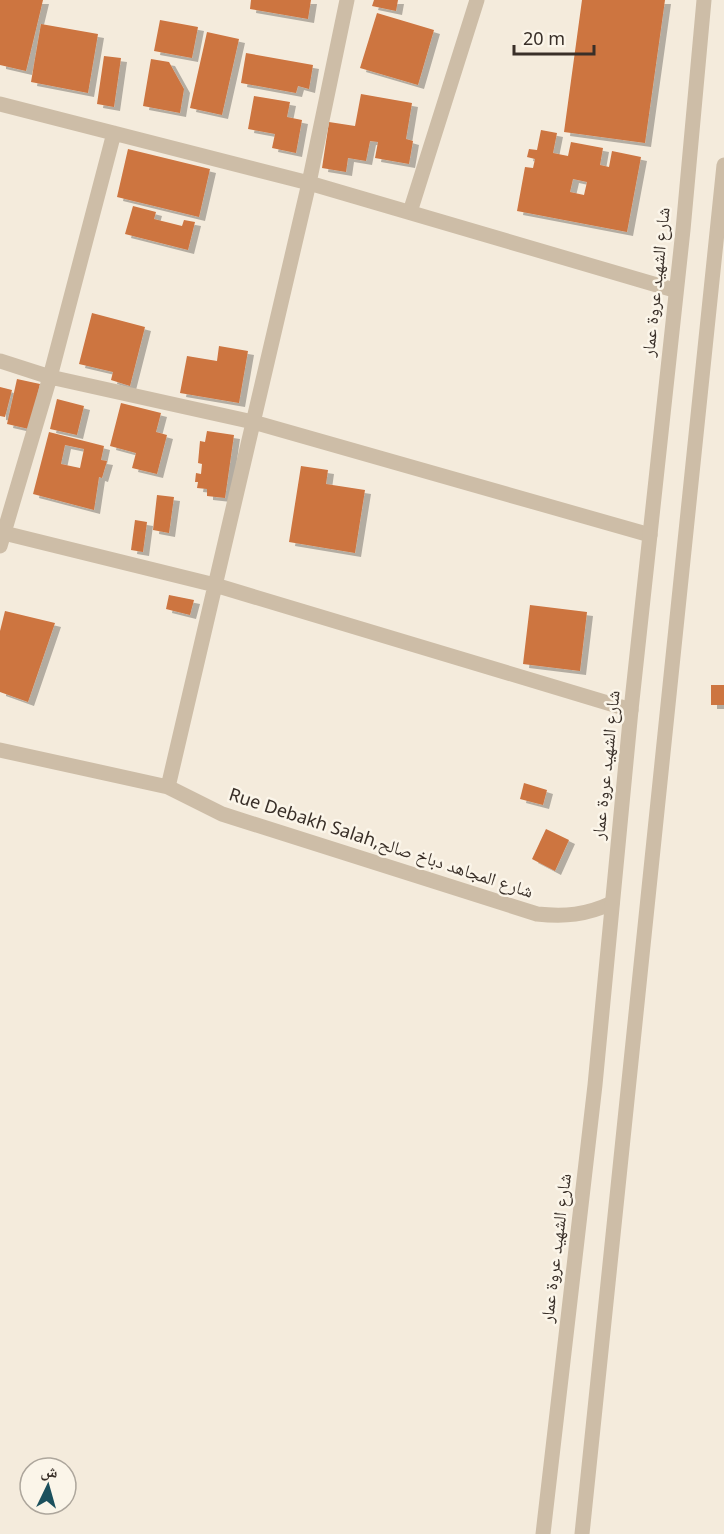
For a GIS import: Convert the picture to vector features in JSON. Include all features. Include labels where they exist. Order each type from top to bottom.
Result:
[{"type":"street","points":[[168,787],[309,183],[347,0]]},
{"type":"street","points":[[410,212],[477,0]]},
{"type":"street","name":"شارع الشهيد عروة عمار","points":[[543,1534],[595,1085],[674,290],[683,230],[704,0]]},
{"type":"street","points":[[0,104],[309,183],[674,290]]},
{"type":"street","points":[[114,133],[50,377],[1,537],[215,585],[631,710]]},
{"type":"street","points":[[582,1534],[724,165]]},
{"type":"street","points":[[0,361],[50,377],[253,422],[650,535]]},
{"type":"street","name":"Rue Debakh Salah,شارع المجاهد دباخ صالح","points":[[0,750],[168,787],[222,814],[537,914],[566,917],[582,915],[612,903]]},
{"type":"building","points":[[0,0],[43,0],[26,71],[0,65]]},
{"type":"building","points":[[251,0],[311,0],[308,19],[250,9]]},
{"type":"building","points":[[374,0],[398,0],[396,11],[372,6]]},
{"type":"building","points":[[582,0],[665,0],[645,143],[564,132]]},
{"type":"building","points":[[377,13],[434,30],[418,85],[360,68]]},
{"type":"building","points":[[160,20],[198,27],[192,58],[154,51]]},
{"type":"building","points":[[41,24],[98,34],[88,93],[31,82]]},
{"type":"building","points":[[207,32],[239,39],[222,115],[190,108]]},
{"type":"building","points":[[246,53],[313,65],[309,89],[298,86],[296,93],[241,83]]},
{"type":"building","points":[[104,56],[121,58],[114,107],[97,104]]},
{"type":"building","points":[[151,59],[169,62],[184,89],[180,113],[143,106]]},
{"type":"building","points":[[361,94],[412,103],[406,139],[413,141],[409,164],[375,158],[378,142],[370,141],[366,161],[348,158],[346,172],[322,168],[329,122],[355,126]]},
{"type":"building","points":[[254,96],[290,102],[287,117],[302,120],[296,153],[272,148],[275,134],[248,129]]},
{"type":"building","points":[[541,130],[557,133],[553,153],[568,156],[571,142],[603,148],[600,165],[609,167],[612,151],[641,157],[627,232],[517,211],[525,167],[533,168],[535,159],[527,157],[529,149],[537,150]],"holes":[[[573,179],[587,182],[584,195],[570,192]]]},
{"type":"building","points":[[128,149],[210,169],[199,217],[117,197]]},
{"type":"building","points":[[133,206],[156,212],[154,219],[182,226],[184,220],[195,222],[188,250],[125,234]]},
{"type":"building","points":[[92,313],[145,327],[130,386],[111,380],[113,372],[79,364]]},
{"type":"building","points":[[219,346],[248,351],[239,403],[180,393],[187,356],[217,361]]},
{"type":"building","points":[[17,379],[40,384],[29,429],[7,424]]},
{"type":"building","points":[[0,387],[12,390],[5,417],[0,416]]},
{"type":"building","points":[[57,399],[84,406],[77,435],[50,429]]},
{"type":"building","points":[[121,403],[161,413],[156,432],[167,435],[157,474],[132,468],[136,453],[110,446]]},
{"type":"building","points":[[207,431],[234,435],[225,498],[207,496],[207,489],[197,488],[198,482],[195,482],[196,473],[201,474],[202,464],[198,463],[200,441],[205,442]]},
{"type":"building","points":[[49,432],[104,446],[101,460],[107,461],[102,478],[99,477],[94,510],[33,494]],"holes":[[[65,445],[84,449],[80,468],[61,464]]]},
{"type":"building","points":[[301,466],[328,470],[326,484],[365,490],[355,553],[289,542]]},
{"type":"building","points":[[157,495],[174,497],[169,533],[153,530]]},
{"type":"building","points":[[135,520],[147,522],[143,552],[131,550]]},
{"type":"building","points":[[169,595],[194,600],[190,615],[166,609]]},
{"type":"building","points":[[530,605],[587,612],[580,671],[523,664]]},
{"type":"building","points":[[5,611],[55,623],[28,702],[0,692],[0,631]]},
{"type":"building","points":[[711,685],[724,685],[724,705],[711,705]]},
{"type":"building","points":[[524,783],[547,790],[543,805],[520,799]]},
{"type":"building","points":[[546,829],[569,840],[555,871],[532,859]]}]
